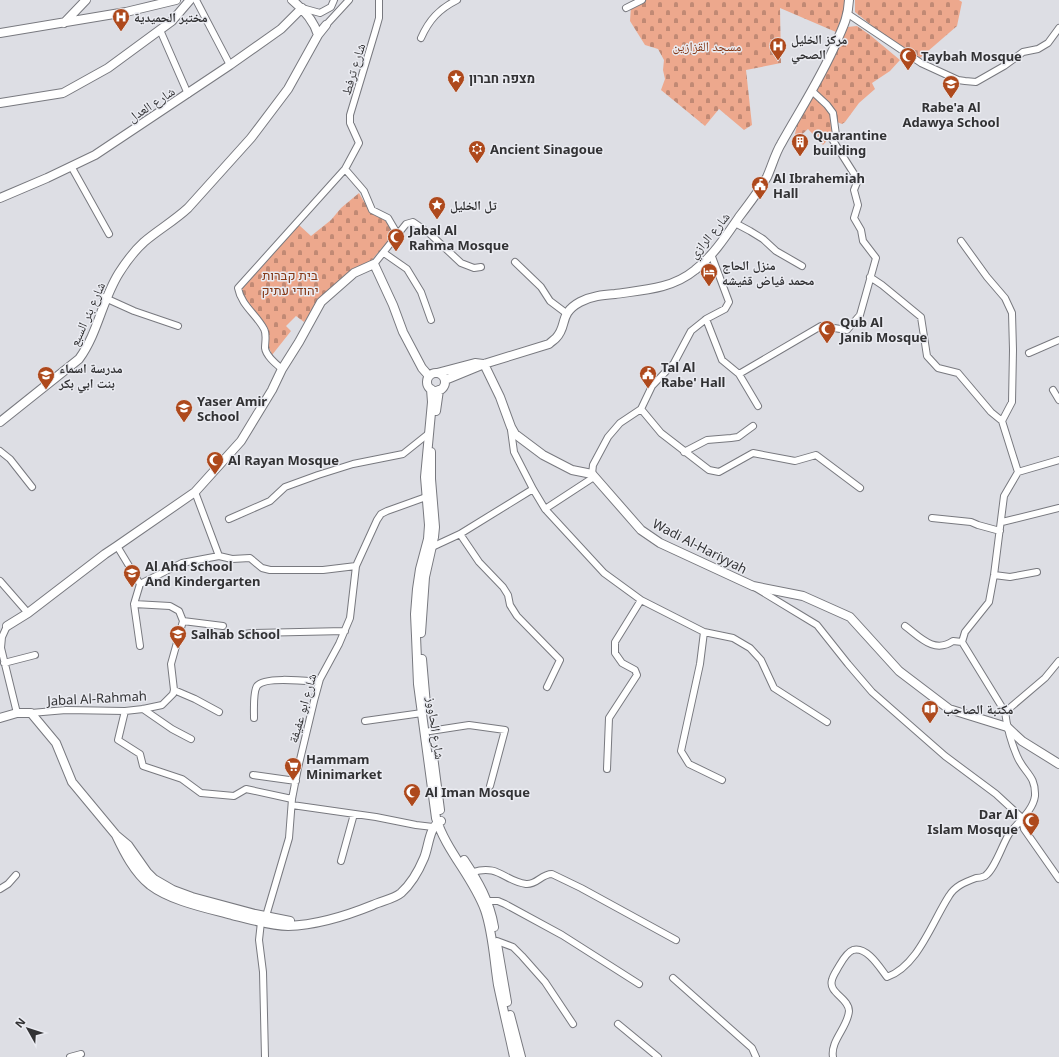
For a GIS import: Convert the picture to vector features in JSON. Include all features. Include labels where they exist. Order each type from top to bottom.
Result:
[{"type":"main road","points":[[64,23],[86,0]]},
{"type":"main road","points":[[0,33],[126,12],[176,0]]},
{"type":"main road","points":[[0,103],[63,93],[108,68],[160,30],[172,21],[190,0]]},
{"type":"main road","points":[[292,0],[302,8],[316,29],[318,35]]},
{"type":"main road","name":"شارع الرازي","points":[[566,313],[581,301],[594,296],[650,289],[672,284],[695,270],[712,254],[766,178],[779,146],[812,91],[830,56],[848,14],[849,0]]},
{"type":"main road","name":"شارع العدل","points":[[0,198],[95,155],[188,94],[281,29],[302,8]]},
{"type":"main road","name":"شارع بئر السبع","points":[[0,422],[79,359],[87,346],[114,272],[145,236],[176,213],[188,208],[251,138],[288,89],[318,35],[326,25]]},
{"type":"main road","points":[[4,626],[28,613],[104,554],[195,492],[241,441],[272,390],[282,369],[321,302],[354,273],[374,264],[393,305],[403,332],[422,368],[433,375],[442,375],[445,380],[444,386],[435,389]]},
{"type":"main road","name":"شارع بئر السبع","points":[[0,416],[72,359],[85,341],[105,298]]},
{"type":"main road","points":[[445,380],[484,364],[549,344],[556,338],[560,331],[566,313]]},
{"type":"main road","points":[[435,389],[428,384],[433,375],[475,363],[484,364]]},
{"type":"main road","points":[[484,364],[500,397],[511,427],[521,439],[543,455],[572,470],[593,475]]},
{"type":"main road","points":[[0,718],[17,713],[31,713],[56,743],[72,782],[116,835],[123,849],[138,871],[157,890],[169,896],[203,907],[263,919],[287,926],[322,922],[348,915],[400,894],[414,877],[424,858],[438,823],[440,812],[423,678],[421,628],[425,577],[432,546],[434,527],[431,479],[435,389]]},
{"type":"main road","name":"شارع الحاووز","points":[[435,389],[428,434],[425,477],[429,525],[428,539],[420,569],[415,614],[418,684],[433,799],[438,823],[445,841],[465,870],[485,910],[498,986],[514,1057]]},
{"type":"main road","name":"Wadi Al-Hariyyah","points":[[593,475],[641,530],[660,543],[752,586],[803,596],[850,617],[899,671],[949,709],[1007,727]]},
{"type":"main road","points":[[1007,727],[1022,741],[1059,764]]},
{"type":"main road","points":[[438,823],[449,836],[472,872],[491,912],[508,1006],[521,1057]]},
{"type":"street","points":[[196,0],[230,65]]},
{"type":"street","points":[[302,8],[320,13],[331,7],[334,0]]},
{"type":"street","points":[[326,25],[349,0]]},
{"type":"street","name":"شارع ترفط","points":[[345,168],[359,143],[350,123],[350,115],[379,18],[379,0]]},
{"type":"street","points":[[421,38],[427,25],[432,19],[445,7],[457,0]]},
{"type":"street","points":[[626,8],[642,0]]},
{"type":"street","points":[[848,14],[921,63],[958,80],[976,82],[1004,66],[1023,52],[1038,49],[1048,43],[1059,28]]},
{"type":"street","points":[[160,30],[188,94]]},
{"type":"street","points":[[739,374],[821,326],[847,330],[860,315],[876,258],[863,241],[862,230],[854,218],[858,205],[854,190],[858,180],[832,139],[836,135],[833,113],[827,104],[812,91]]},
{"type":"street","points":[[71,166],[109,234]]},
{"type":"street","points":[[282,369],[274,362],[265,350],[265,330],[249,309],[239,293],[238,288],[345,168],[364,191],[372,210],[388,218],[398,235]]},
{"type":"street","points":[[374,264],[406,224],[413,222],[429,233],[461,263],[474,268],[481,268]]},
{"type":"street","points":[[735,223],[763,239],[776,251],[802,266]]},
{"type":"street","points":[[961,241],[1005,298],[1012,313],[1012,402],[1002,421]]},
{"type":"street","points":[[384,253],[407,269],[421,292],[431,320]]},
{"type":"street","points":[[545,509],[593,475],[593,465],[608,437],[620,424],[641,409],[652,386],[674,363],[691,331],[706,319],[725,309],[729,302],[712,254]]},
{"type":"street","points":[[515,262],[541,287],[550,301],[566,313]]},
{"type":"street","points":[[870,277],[921,317],[927,356],[934,364],[938,368],[958,373],[991,412],[1002,421],[1018,472]]},
{"type":"street","points":[[105,298],[134,311],[178,326]]},
{"type":"street","points":[[706,319],[722,360],[739,374],[758,406]]},
{"type":"street","points":[[1029,353],[1059,340]]},
{"type":"street","points":[[1053,390],[1059,400]]},
{"type":"street","points":[[641,409],[661,433],[709,470],[719,472],[753,453],[795,461],[816,455],[860,488]]},
{"type":"street","points":[[684,452],[707,440],[738,437],[753,426]]},
{"type":"street","points":[[511,427],[514,452],[545,509],[604,573],[641,600],[704,632],[732,638],[750,648],[761,660],[774,688],[827,722]]},
{"type":"street","points":[[229,519],[270,501],[286,487],[312,477],[353,464],[403,454],[428,434]]},
{"type":"street","points":[[0,451],[10,458],[32,487]]},
{"type":"street","points":[[833,1057],[833,1050],[849,1012],[847,1004],[834,990],[832,985],[832,979],[843,959],[852,950],[860,950],[868,954],[888,977],[894,975],[906,965],[920,947],[950,894],[957,886],[985,876],[994,864],[1010,833],[1031,806],[1035,798],[1034,782],[1017,757],[1007,727],[1005,712],[962,642],[965,632],[989,602],[1002,522],[1004,496],[1018,472],[1059,460]]},
{"type":"street","points":[[432,546],[460,534],[533,489]]},
{"type":"street","points":[[195,492],[219,556]]},
{"type":"street","name":"شارع ابو عفيفة","points":[[265,1057],[264,972],[259,940],[263,919],[289,838],[292,802],[298,768],[319,682],[350,618],[356,566],[377,520],[381,514],[387,511],[426,497]]},
{"type":"street","points":[[1002,522],[1059,508]]},
{"type":"street","points":[[932,518],[971,522],[1000,531]]},
{"type":"street","points":[[460,534],[479,562],[503,587],[508,595],[510,605],[517,616],[560,660],[547,687]]},
{"type":"street","points":[[117,546],[140,584]]},
{"type":"street","points":[[140,646],[134,604],[140,584],[182,563],[219,556],[232,559],[250,558],[259,566],[270,570],[323,570],[356,566]]},
{"type":"street","points":[[994,575],[1010,577],[1037,572]]},
{"type":"street","points":[[0,581],[28,613]]},
{"type":"street","points":[[752,586],[818,625],[872,692],[946,756],[996,794],[1022,818],[1024,829],[1059,879]]},
{"type":"street","points":[[607,769],[609,718],[637,675],[635,670],[622,663],[616,653],[615,642],[641,600]]},
{"type":"street","points":[[134,604],[170,606],[179,611],[183,621],[171,664],[174,690],[219,712]]},
{"type":"street","points":[[183,621],[223,626]]},
{"type":"street","points":[[4,626],[1,648],[17,713]]},
{"type":"street","points":[[905,626],[926,643],[934,646],[948,645],[954,641],[962,642]]},
{"type":"street","points":[[244,634],[252,632],[345,631]]},
{"type":"street","points":[[704,632],[700,664],[681,751],[689,764],[722,780]]},
{"type":"street","points":[[4,663],[35,655]]},
{"type":"street","points":[[1005,712],[1045,678],[1059,661]]},
{"type":"street","points":[[254,718],[255,691],[260,683],[293,680],[319,682]]},
{"type":"street","name":"Jabal Al-Rahmah","points":[[31,713],[66,710],[125,711],[162,705],[174,690]]},
{"type":"street","points":[[143,708],[172,730],[191,739]]},
{"type":"street","points":[[125,711],[118,740],[140,754],[144,766],[182,779],[201,793],[234,796],[246,789],[292,802],[354,814],[438,823]]},
{"type":"street","points":[[365,722],[422,713]]},
{"type":"street","points":[[430,731],[469,725],[506,730],[490,786]]},
{"type":"street","points":[[253,775],[296,781]]},
{"type":"street","points":[[341,861],[354,814]]},
{"type":"street","points":[[472,872],[488,869],[525,884],[532,884],[547,874],[552,874],[581,888],[676,940]]},
{"type":"street","points":[[0,889],[8,884],[16,875]]},
{"type":"street","points":[[487,901],[498,901],[505,904],[562,935],[639,984]]},
{"type":"street","points":[[497,941],[513,947],[522,956],[545,982],[573,1024]]},
{"type":"street","points":[[673,978],[752,1048],[756,1057]]},
{"type":"street","points":[[618,1024],[658,1057]]},
{"type":"street","points":[[70,1057],[81,1054]]},
{"type":"green space","name":"مسجد القزازين","points":[[638,0],[846,0],[845,9],[836,32],[780,8],[781,63],[746,70],[752,125],[744,130],[719,109],[705,126],[661,90],[665,79],[663,70],[664,60],[658,49],[645,45],[630,21],[631,6]]},
{"type":"green space","points":[[855,0],[959,0],[962,2],[957,26],[920,58],[891,41],[855,12]]},
{"type":"green space","points":[[857,26],[900,60],[890,71],[872,83],[875,89],[859,103],[842,124],[837,122],[837,117],[831,105],[817,92],[819,83],[847,27]]},
{"type":"green space","points":[[812,97],[815,97],[830,111],[833,134],[823,145],[808,129],[798,138],[795,134],[798,120]]},
{"type":"green space","name":"בית קברות יהודי עתיק","points":[[359,193],[374,215],[387,220],[393,236],[369,263],[323,295],[304,322],[296,316],[286,326],[291,331],[272,355],[268,345],[268,330],[245,300],[242,289],[247,280],[299,225],[311,236],[331,220],[341,208]]},
{"type":"place","name":"مختبر الحميدية","points":[[121,32]]},
{"type":"place","name":"مركز الخليل الصحي","points":[[778,61]]},
{"type":"place","name":"Taybah Mosque","points":[[908,71]]},
{"type":"place","name":"מצפה חברון","points":[[456,93]]},
{"type":"place","name":"Rabe'a Al Adawya School","points":[[951,99]]},
{"type":"place","name":"Quarantine building","points":[[800,157]]},
{"type":"place","name":"Ancient Sinagoue","points":[[477,164]]},
{"type":"place","name":"Al Ibrahemiah Hall","points":[[760,200]]},
{"type":"place","name":"تل الخليل","points":[[437,220]]},
{"type":"place","name":"Jabal Al Rahma Mosque","points":[[396,252]]},
{"type":"place","name":"منزل الحاج محمد فياض قفيشه","points":[[709,287]]},
{"type":"place","name":"Qub Al Janib Mosque","points":[[827,344]]},
{"type":"place","name":"Tal Al Rabe' Hall","points":[[648,389]]},
{"type":"place","name":"مدرسة اسماء بنت ابي بكر","points":[[46,390]]},
{"type":"place","name":"Yaser Amir School","points":[[184,423]]},
{"type":"place","name":"Al Rayan Mosque","points":[[215,475]]},
{"type":"place","name":"Al Ahd School And Kindergarten","points":[[132,588]]},
{"type":"place","name":"Salhab School","points":[[178,649]]},
{"type":"place","name":"مكتبة الصاحب","points":[[930,724]]},
{"type":"place","name":"Hammam Minimarket","points":[[293,781]]},
{"type":"place","name":"Al Iman Mosque","points":[[412,807]]},
{"type":"place","name":"Dar Al Islam Mosque","points":[[1031,836]]}]
